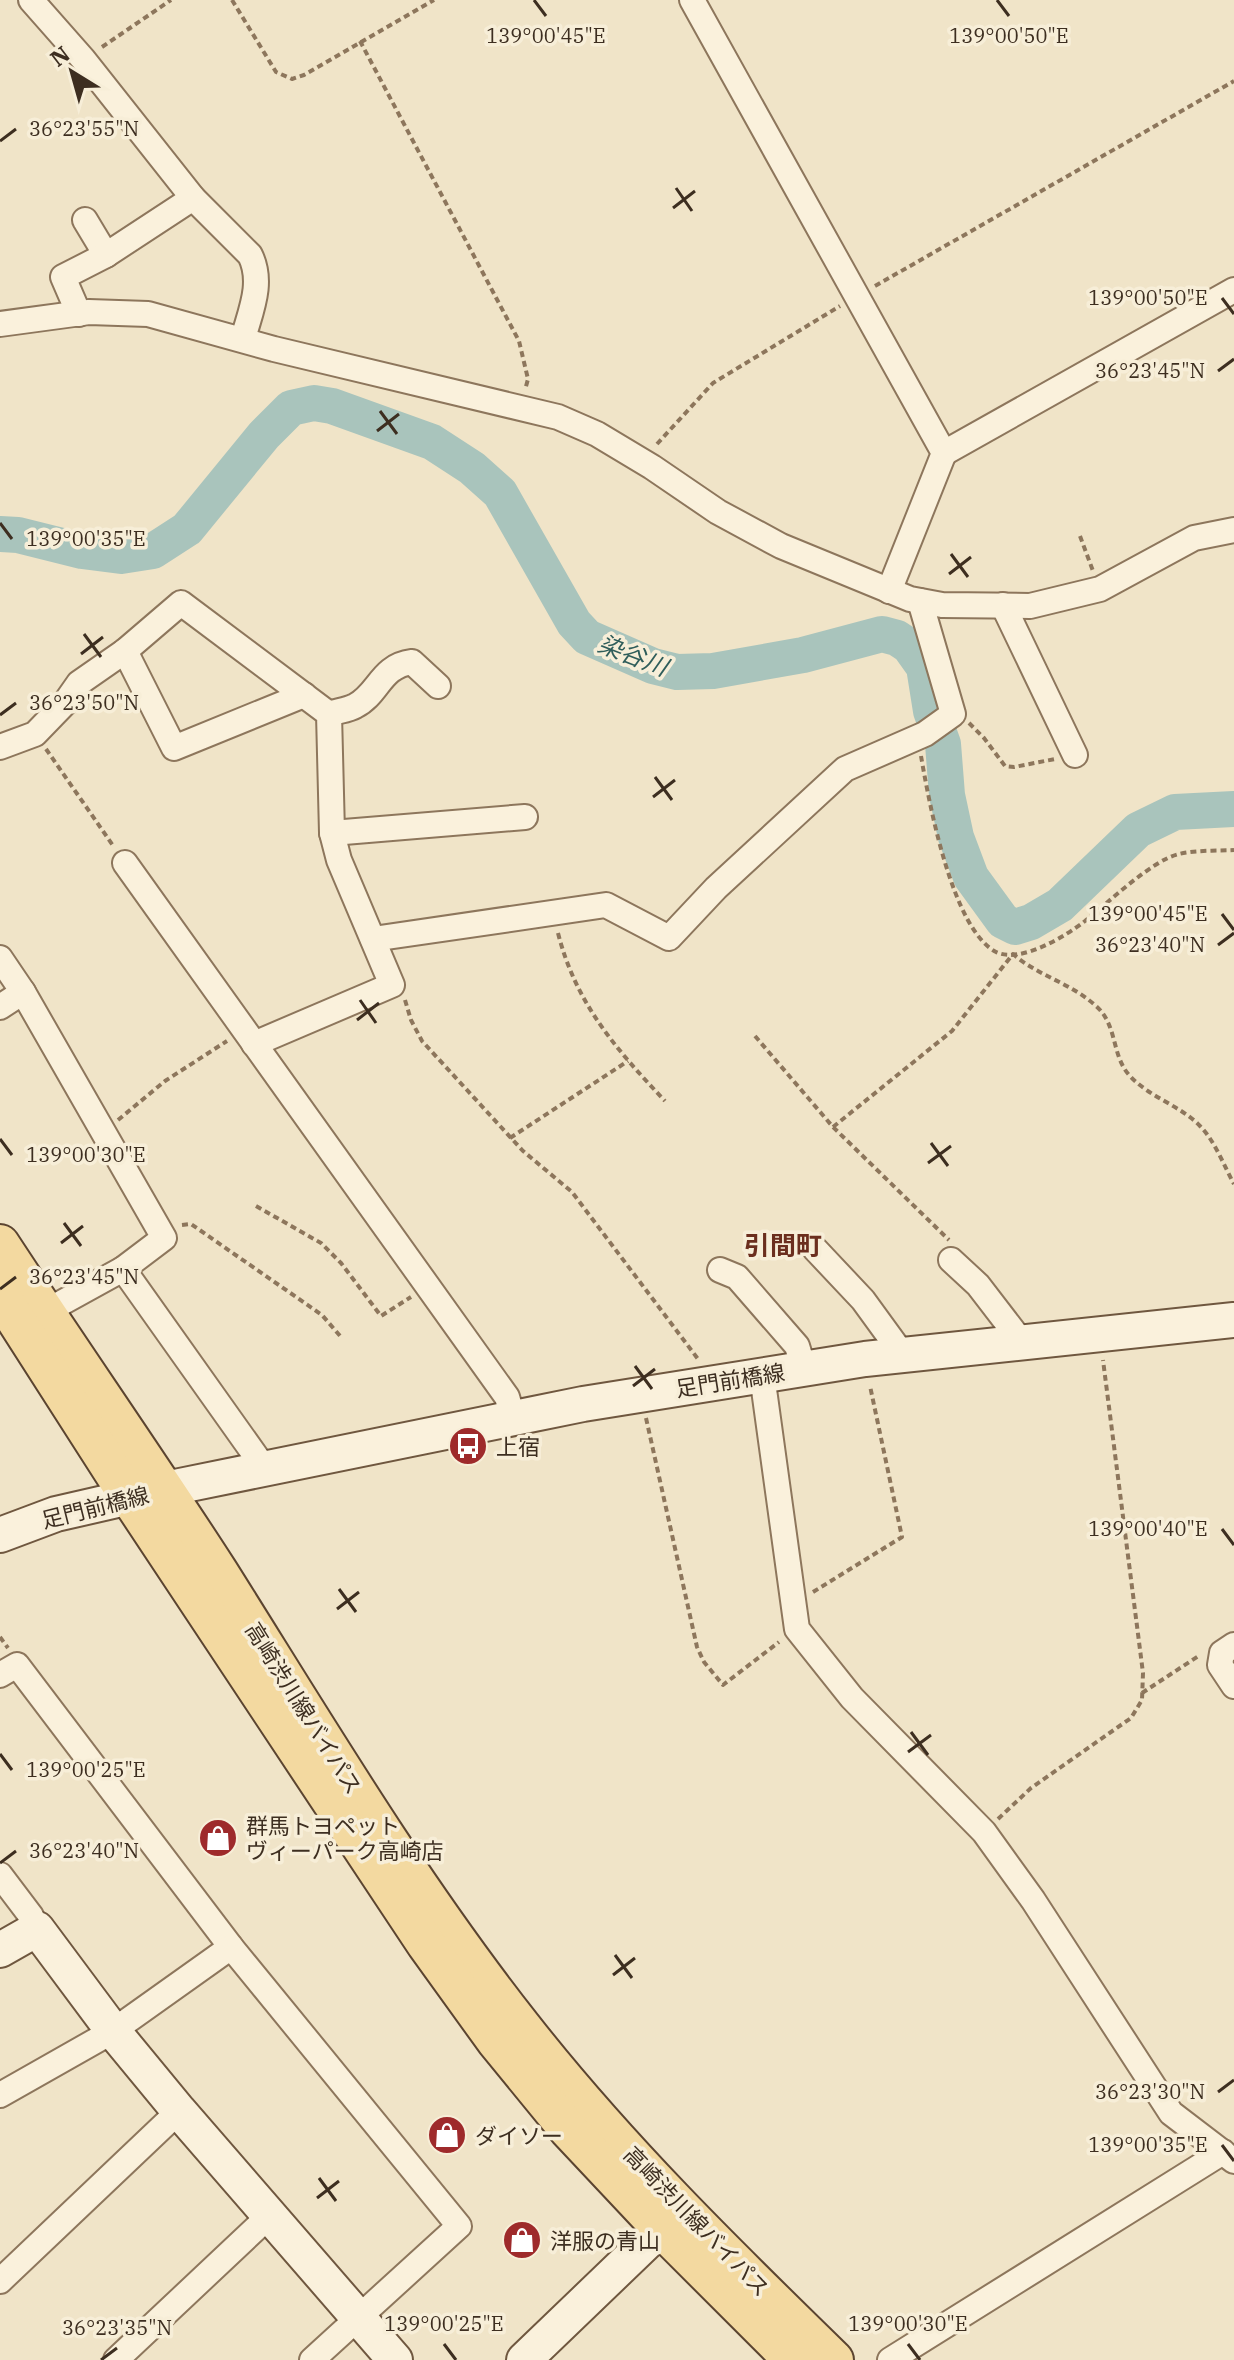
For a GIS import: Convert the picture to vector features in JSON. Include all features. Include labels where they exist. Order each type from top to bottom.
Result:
[{"type":"main road","name":"高崎渋川線バイパス","points":[[0,1244],[45,1312],[148,1493],[426,1944],[496,2041],[568,2129],[834,2360]]},
{"type":"main road","name":"高崎渋川線バイパス","points":[[0,1295],[148,1493]]},
{"type":"main road","name":"足門前橋線","points":[[0,1535],[56,1514],[148,1493],[513,1417],[640,1394],[865,1359],[1234,1320]]},
{"type":"main road","points":[[0,1950],[37,1929],[113,2031],[179,2111],[395,2360]]},
{"type":"main road","name":"高崎渋川線バイパス","points":[[671,2218],[793,2360]]},
{"type":"main road","points":[[524,2360],[671,2218]]},
{"type":"street","points":[[31,0],[83,59],[193,198],[250,255],[256,267],[256,293],[243,339]]},
{"type":"street","points":[[692,0],[944,453]]},
{"type":"street","points":[[79,314],[63,277],[106,255],[193,198]]},
{"type":"street","points":[[85,220],[106,255]]},
{"type":"street","points":[[889,591],[944,453],[1234,290]]},
{"type":"street","points":[[0,324],[114,311],[148,314],[571,423],[642,460],[718,512],[781,546],[889,591],[942,605],[1030,606],[1100,589],[1194,538],[1234,530]]},
{"type":"street","points":[[373,939],[606,905],[669,938],[716,888],[845,769],[925,734],[953,714],[920,601]]},
{"type":"street","points":[[0,747],[35,734],[65,703],[79,683],[125,651],[181,603],[329,714]]},
{"type":"street","points":[[1003,605],[1075,755]]},
{"type":"street","points":[[125,651],[174,748],[304,695]]},
{"type":"street","points":[[329,714],[357,706],[399,663],[412,662],[438,686]]},
{"type":"street","points":[[249,1037],[392,985],[339,860],[332,833],[329,714]]},
{"type":"street","points":[[332,833],[525,817]]},
{"type":"street","points":[[125,863],[507,1397],[513,1417]]},
{"type":"street","points":[[0,958],[23,992],[164,1238],[123,1269],[45,1312]]},
{"type":"street","points":[[0,1007],[23,992]]},
{"type":"street","points":[[815,1249],[863,1300],[903,1355]]},
{"type":"street","points":[[950,1250],[1021,1341]]},
{"type":"street","points":[[123,1269],[265,1469]]},
{"type":"street","points":[[720,1270],[737,1277],[797,1346],[804,1369]]},
{"type":"street","points":[[762,1375],[797,1629],[852,1698],[984,1832],[1033,1900],[1171,2113],[1229,2157],[890,2360]]},
{"type":"street","points":[[1234,1645],[1222,1653],[1220,1665],[1234,1686]]},
{"type":"street","points":[[0,1675],[17,1665],[231,1947],[459,2226],[312,2360]]},
{"type":"street","points":[[0,1875],[37,1929]]},
{"type":"street","points":[[0,2095],[113,2031],[231,1947]]},
{"type":"street","points":[[0,2281],[179,2111]]},
{"type":"street","points":[[116,2360],[269,2216]]},
{"type":"path","points":[[83,59],[171,0]]},
{"type":"path","points":[[232,0],[276,72],[292,79],[434,0]]},
{"type":"path","points":[[360,41],[519,341],[528,379],[520,408]]},
{"type":"path","points":[[642,460],[713,383],[857,296],[1234,81]]},
{"type":"path","points":[[1080,536],[1100,589]]},
{"type":"path","points":[[953,714],[984,738],[1005,766],[1075,755]]},
{"type":"path","points":[[35,734],[125,863]]},
{"type":"path","points":[[925,734],[921,755],[928,794],[958,904],[979,937],[997,952],[1013,954],[1043,947],[1071,932],[1157,864],[1178,854],[1234,850]]},
{"type":"path","points":[[553,913],[566,964],[591,1013],[628,1061],[665,1101]]},
{"type":"path","points":[[833,1127],[952,1031],[1013,954]]},
{"type":"path","points":[[1013,954],[1029,968],[1076,991],[1098,1007],[1110,1022],[1121,1063],[1130,1078],[1199,1124],[1234,1184]]},
{"type":"path","points":[[392,985],[401,988],[411,1020],[422,1041],[510,1138],[572,1192],[717,1384]]},
{"type":"path","points":[[755,1036],[833,1127],[950,1250]]},
{"type":"path","points":[[104,1132],[165,1081],[249,1037]]},
{"type":"path","points":[[510,1138],[628,1061]]},
{"type":"path","points":[[256,1206],[321,1243],[341,1263],[381,1316],[428,1286]]},
{"type":"path","points":[[164,1238],[181,1225],[191,1224],[322,1315],[341,1337]]},
{"type":"path","points":[[984,1832],[1031,1788],[1131,1718],[1142,1700],[1143,1673],[1100,1333]]},
{"type":"path","points":[[793,1603],[902,1537],[865,1359]]},
{"type":"path","points":[[640,1394],[697,1647],[704,1662],[723,1685],[797,1629]]},
{"type":"path","points":[[1142,1693],[1200,1655]]},
{"type":"waterway","name":"染谷川","points":[[0,534],[121,556],[153,551],[187,529],[264,435],[291,408],[314,403],[332,406],[432,442],[472,468],[500,493],[574,623],[587,637],[653,666],[677,672],[713,671],[803,655],[882,634],[897,638],[909,646],[924,667],[931,711],[943,744],[947,795],[956,837],[971,877],[1003,921],[1015,927],[1031,922],[1060,905],[1138,830],[1175,812],[1234,809]]},
{"type":"place","name":"上宿","points":[[468,1446]]},
{"type":"place","name":"群馬トヨペット ヴィーパーク高崎店","points":[[218,1838]]},
{"type":"place","name":"ダイソー","points":[[447,2135]]},
{"type":"place","name":"洋服の青山","points":[[522,2240]]},
{"type":"district","name":"引間町","points":[[783,1245]]}]
